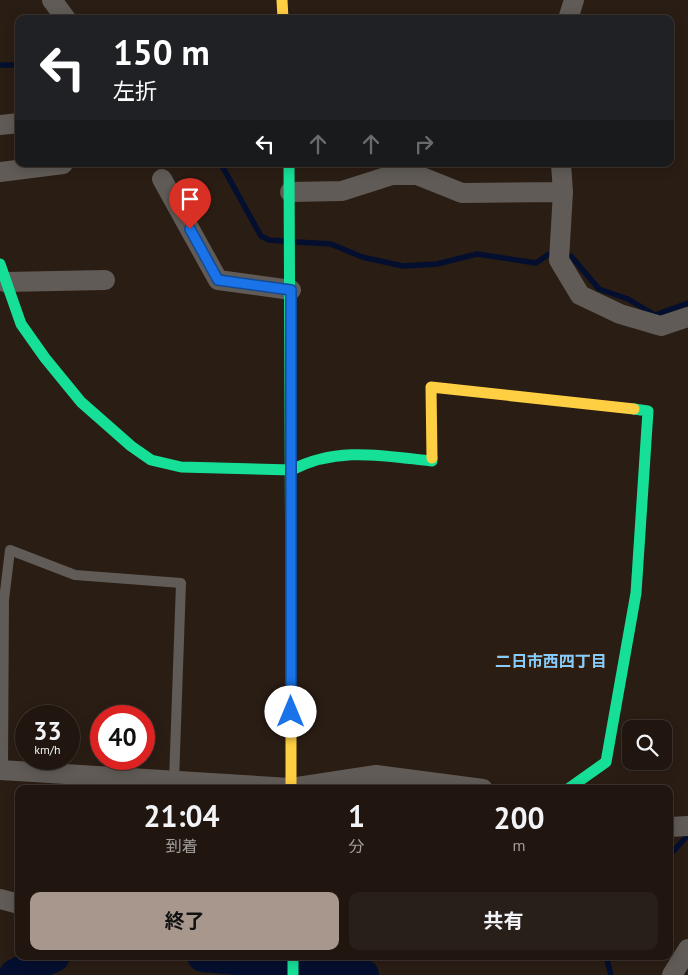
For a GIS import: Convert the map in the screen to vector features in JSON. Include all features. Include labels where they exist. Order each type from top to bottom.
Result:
[{"type":"street","points":[[52,0],[63,15]]},
{"type":"street","points":[[282,0],[283,15]]},
{"type":"street","points":[[569,15],[574,0]]},
{"type":"street","points":[[0,126],[15,124]]},
{"type":"street","points":[[0,172],[39,167]]},
{"type":"street","points":[[289,167],[292,470],[291,785]]},
{"type":"street","points":[[561,167],[559,260],[580,295],[620,314],[661,326],[688,317]]},
{"type":"street","points":[[290,192],[342,191],[392,175],[417,175],[462,193],[562,192]]},
{"type":"street","points":[[162,179],[218,280],[291,290]]},
{"type":"street","points":[[105,280],[3,273],[21,324],[45,358],[81,402],[131,446],[151,460],[181,467],[292,470],[307,460],[340,454],[432,461],[431,387],[648,411],[636,593],[606,762],[574,785]]},
{"type":"street","points":[[1,770],[232,785]]},
{"type":"street","points":[[315,785],[376,775],[452,785]]},
{"type":"street","points":[[673,827],[688,826]]},
{"type":"street","points":[[0,899],[15,903]]},
{"type":"street","points":[[672,975],[688,949]]},
{"type":"street","points":[[293,960],[293,974]]},
{"type":"lane","points":[[1,770],[4,600],[10,550],[75,575],[181,583],[174,781]]},
{"type":"waterway","points":[[0,65],[15,65]]},
{"type":"waterway","points":[[223,167],[261,236],[269,240],[283,241]]},
{"type":"waterway","points":[[297,242],[331,244],[362,257],[403,266],[437,264],[477,254],[536,263],[549,254],[571,256],[599,289],[628,299],[655,315],[688,303]]},
{"type":"waterway","points":[[673,852],[688,835]]},
{"type":"waterway","points":[[15,975],[46,960]]},
{"type":"waterway","points":[[247,960],[313,966],[363,975]]},
{"type":"waterway","points":[[607,960],[611,975]]},
{"type":"traffic: fast","points":[[289,167],[291,639]]},
{"type":"traffic: fast","points":[[0,264],[21,324],[45,358],[81,402],[131,446],[151,460],[181,467],[292,470],[309,463],[343,455],[378,455],[432,461],[432,458]]},
{"type":"traffic: fast","points":[[574,785],[606,762],[636,593],[648,411],[634,409]]},
{"type":"traffic: fast","points":[[293,960],[293,975]]},
{"type":"traffic: slow","points":[[282,0],[283,15]]},
{"type":"traffic: slow","points":[[432,458],[431,387],[634,409]]},
{"type":"traffic: slow","points":[[291,639],[291,785]]},
{"type":"district","name":"二日市西四丁目","points":[[551,661]]},
{"type":"route","points":[[190,229],[218,280],[291,290],[291,712]]}]
